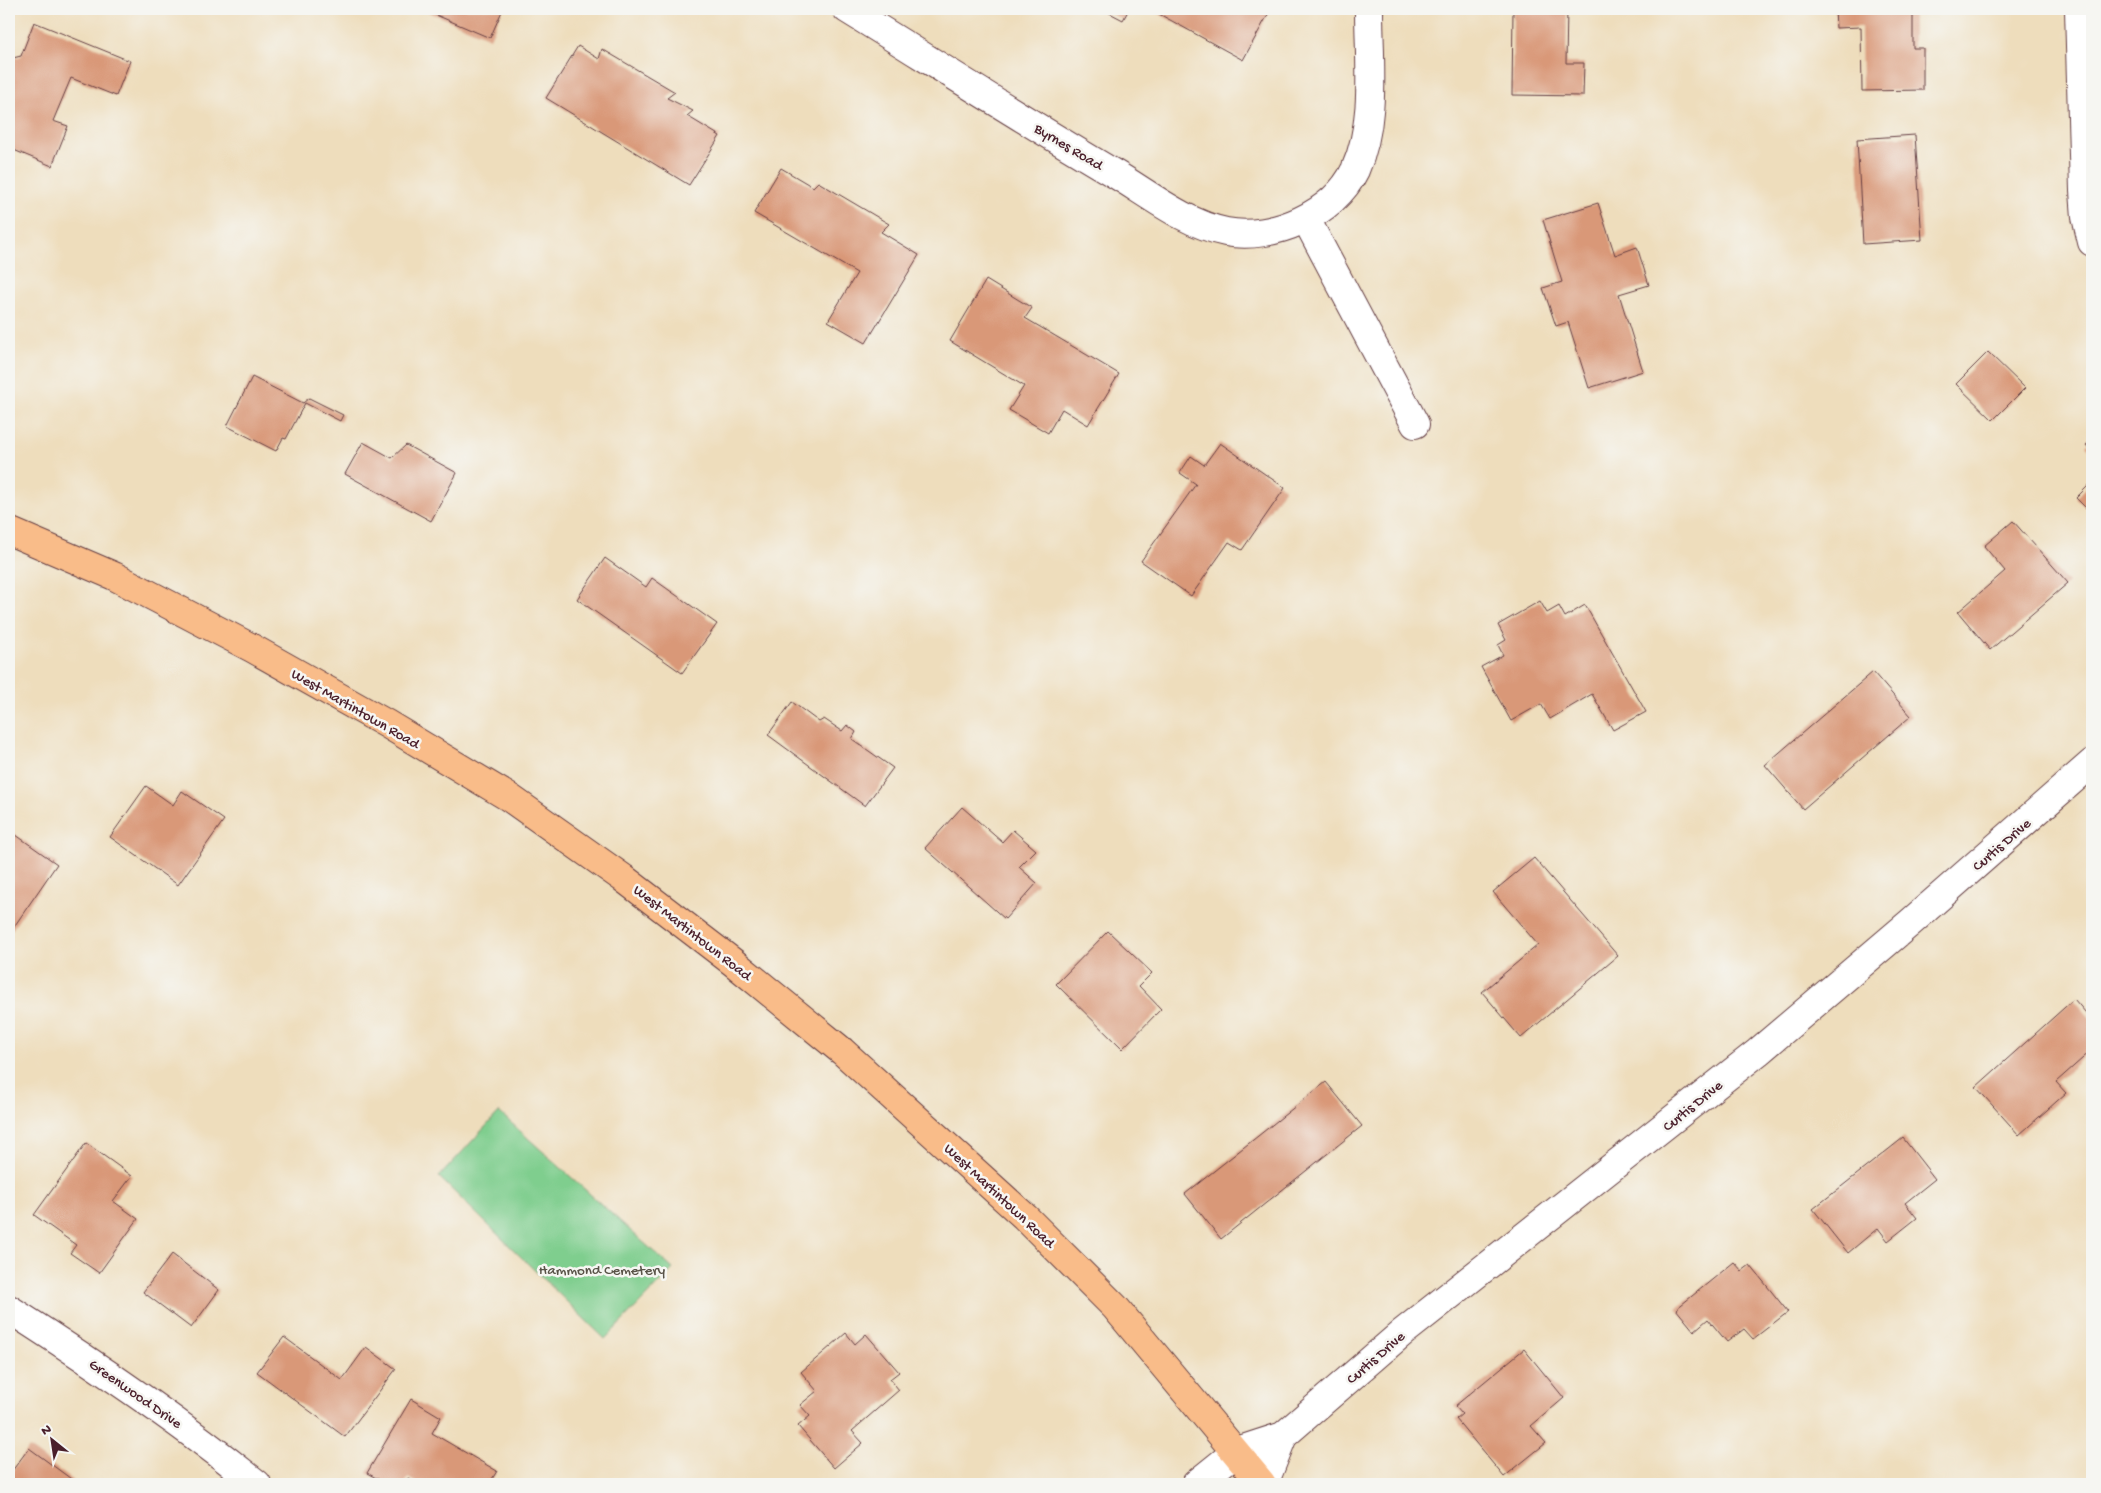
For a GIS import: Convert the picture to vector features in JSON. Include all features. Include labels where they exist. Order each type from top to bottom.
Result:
[{"type":"main road","name":"West Martintown Road","points":[[9,531],[114,576],[252,648],[387,724],[510,798],[623,878],[734,963],[842,1051],[1025,1217],[1115,1307],[1263,1484]]},
{"type":"street","name":"Byrnes Road","points":[[847,9],[1079,153],[1200,224],[1227,232],[1254,233],[1281,229],[1306,219],[1328,203],[1354,171],[1365,138],[1370,106],[1369,9]]},
{"type":"street","points":[[2079,9],[2084,191],[2086,217],[2092,242]]},
{"type":"street","points":[[1306,219],[1415,424]]},
{"type":"street","name":"Curtis Drive","points":[[1237,1451],[1283,1436],[1402,1333],[1758,1052],[2092,764]]},
{"type":"street","name":"Greenwood Drive","points":[[9,1309],[110,1374],[205,1442],[257,1484]]},
{"type":"street","name":"Curtis Drive","points":[[1263,1484],[1283,1436]]},
{"type":"street","points":[[1196,1484],[1237,1451]]},
{"type":"green space","name":"Hammond Cemetery","points":[[499,1112],[673,1269],[605,1339],[439,1177]]},
{"type":"building","points":[[422,9],[503,9],[490,38]]},
{"type":"building","points":[[1102,9],[1129,9],[1123,20]]},
{"type":"building","points":[[1150,9],[1271,9],[1243,60]]},
{"type":"building","points":[[1513,9],[1567,9],[1566,63],[1584,63],[1583,96],[1512,95]]},
{"type":"building","points":[[1835,9],[1913,9],[1913,48],[1923,48],[1923,90],[1862,91],[1861,27],[1836,28]]},
{"type":"building","points":[[34,22],[130,61],[116,96],[71,78],[53,121],[68,126],[52,166],[9,148],[9,59],[21,56]]},
{"type":"building","points":[[578,46],[599,59],[602,49],[675,92],[667,98],[693,111],[687,116],[720,136],[689,185],[546,98]]},
{"type":"building","points":[[1915,135],[1922,240],[1863,244],[1857,139]]},
{"type":"building","points":[[781,168],[813,187],[818,182],[889,224],[881,232],[919,255],[866,343],[828,321],[857,273],[754,213]]},
{"type":"building","points":[[1598,203],[1615,255],[1637,247],[1649,285],[1619,294],[1643,371],[1589,388],[1568,322],[1556,326],[1543,288],[1562,282],[1543,220]]},
{"type":"building","points":[[986,280],[1032,308],[1025,318],[1119,374],[1088,425],[1062,409],[1048,433],[1009,410],[1024,386],[950,341]]},
{"type":"building","points":[[1988,352],[2025,388],[1993,420],[1956,384]]},
{"type":"building","points":[[252,377],[303,403],[309,398],[343,415],[340,421],[305,403],[286,439],[283,438],[276,451],[227,426]]},
{"type":"building","points":[[2092,439],[2092,452],[2086,445]]},
{"type":"building","points":[[363,442],[392,458],[406,445],[457,473],[431,521],[345,474]]},
{"type":"building","points":[[1220,443],[1285,488],[1242,550],[1229,542],[1191,596],[1141,561],[1196,484],[1180,473],[1191,456],[1204,465]]},
{"type":"building","points":[[2092,482],[2092,514],[2076,498]]},
{"type":"building","points":[[2013,521],[2068,583],[1990,650],[1958,612],[2005,571],[1984,546]]},
{"type":"building","points":[[605,558],[646,587],[652,578],[717,624],[682,673],[577,599]]},
{"type":"building","points":[[1540,601],[1547,613],[1559,606],[1565,617],[1585,605],[1646,712],[1613,730],[1592,694],[1550,719],[1541,704],[1511,721],[1481,667],[1503,655],[1498,645],[1506,640],[1498,625]]},
{"type":"building","points":[[1873,672],[1911,716],[1803,809],[1765,765]]},
{"type":"building","points":[[792,702],[819,722],[824,719],[842,731],[847,725],[856,732],[852,739],[893,768],[865,806],[768,735]]},
{"type":"building","points":[[146,786],[173,805],[182,791],[224,820],[178,885],[110,837]]},
{"type":"building","points":[[962,807],[1002,842],[1013,830],[1036,850],[1019,867],[1037,883],[1005,919],[925,848]]},
{"type":"building","points":[[9,830],[57,864],[9,934]]},
{"type":"building","points":[[1534,858],[1618,956],[1521,1038],[1482,992],[1538,945],[1493,892]]},
{"type":"building","points":[[1108,931],[1152,973],[1139,986],[1161,1009],[1122,1049],[1056,984]]},
{"type":"building","points":[[2074,999],[2092,1020],[2092,1050],[2056,1082],[2066,1093],[2019,1135],[1976,1087]]},
{"type":"building","points":[[1326,1082],[1362,1126],[1221,1239],[1185,1194]]},
{"type":"building","points":[[1903,1138],[1935,1179],[1905,1203],[1917,1218],[1888,1241],[1878,1228],[1848,1253],[1813,1209]]},
{"type":"building","points":[[86,1143],[132,1176],[113,1201],[138,1219],[99,1273],[70,1253],[76,1245],[34,1215]]},
{"type":"building","points":[[172,1254],[219,1290],[191,1328],[143,1292]]},
{"type":"building","points":[[1734,1262],[1742,1271],[1750,1265],[1788,1312],[1753,1339],[1744,1329],[1727,1342],[1708,1319],[1694,1331],[1676,1309]]},
{"type":"building","points":[[846,1333],[855,1344],[866,1334],[899,1372],[890,1379],[899,1390],[852,1431],[863,1443],[834,1468],[798,1426],[810,1416],[800,1405],[817,1391],[801,1372]]},
{"type":"building","points":[[284,1337],[342,1380],[366,1347],[396,1369],[345,1437],[257,1372]]},
{"type":"building","points":[[1524,1349],[1564,1398],[1531,1426],[1546,1443],[1504,1477],[1456,1419],[1462,1414],[1455,1406]]},
{"type":"building","points":[[411,1399],[441,1417],[432,1433],[497,1471],[489,1484],[418,1484],[408,1478],[405,1484],[387,1484],[367,1473]]},
{"type":"building","points":[[29,1448],[78,1484],[9,1484],[9,1475]]}]
